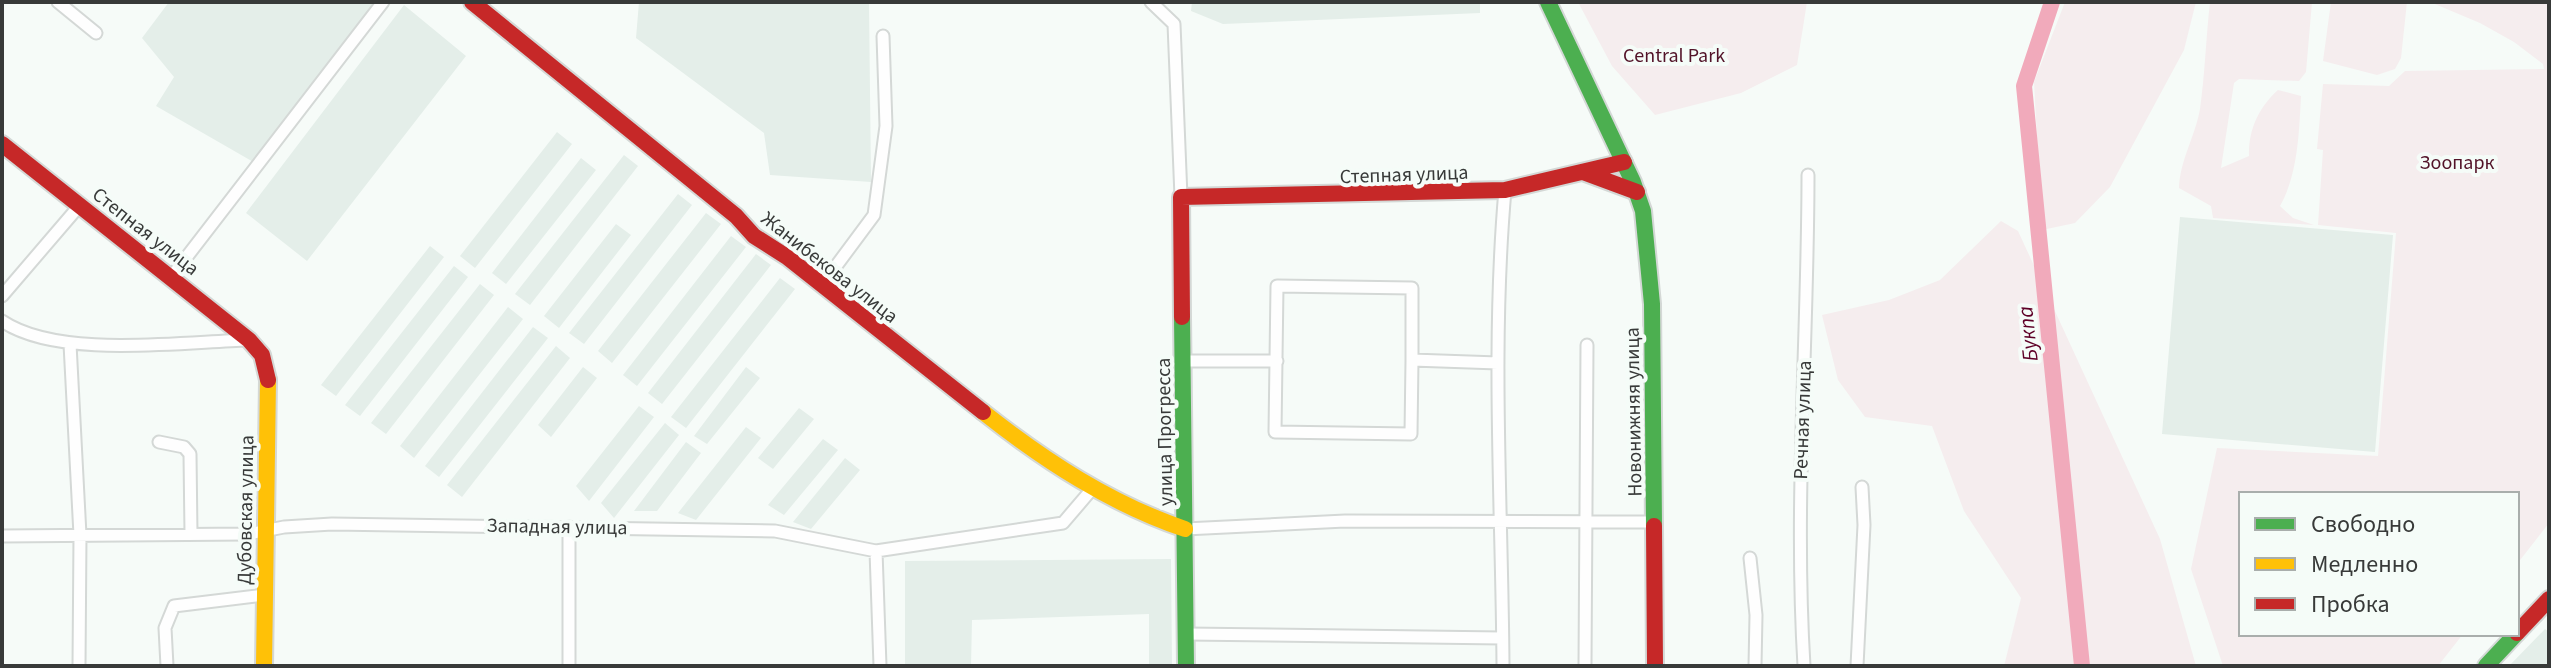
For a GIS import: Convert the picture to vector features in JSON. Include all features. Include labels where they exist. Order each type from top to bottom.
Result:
[{"type":"street","points":[[58,2],[96,33]]},
{"type":"street","points":[[172,276],[383,2]]},
{"type":"street","name":"Жанибекова улица","points":[[472,2],[736,216],[754,236],[822,285],[1040,457],[1092,489],[1147,516],[1185,529]]},
{"type":"street","points":[[1151,2],[1174,24],[1181,197]]},
{"type":"street","name":"Новонижняя улица","points":[[1548,2],[1624,162],[1637,192],[1645,224],[1652,304],[1655,666]]},
{"type":"street","points":[[822,285],[874,215],[886,126],[883,36]]},
{"type":"street","name":"Степная улица","points":[[2,144],[172,276],[249,340],[262,355]]},
{"type":"street","name":"Степная улица","points":[[1181,197],[1505,190],[1624,162]]},
{"type":"street","points":[[1581,171],[1637,192]]},
{"type":"street","name":"Речная улица","points":[[1804,666],[1799,514],[1808,175]]},
{"type":"street","points":[[1503,666],[1498,274],[1505,190]]},
{"type":"street","name":"улица Прогресса","points":[[1181,197],[1186,666]]},
{"type":"street","points":[[2,296],[80,205]]},
{"type":"street","points":[[1277,286],[1412,288],[1412,360],[1411,434],[1275,432],[1277,286]]},
{"type":"street","points":[[2,321],[36,339],[70,344],[249,340]]},
{"type":"street","points":[[70,344],[80,535],[79,666]]},
{"type":"street","points":[[1585,666],[1587,345]]},
{"type":"street","name":"Дубовская улица","points":[[262,355],[268,380],[264,666]]},
{"type":"street","points":[[1412,360],[1498,363]]},
{"type":"street","points":[[1182,361],[1277,361]]},
{"type":"street","points":[[159,442],[184,447],[190,454],[191,534]]},
{"type":"street","points":[[1857,666],[1864,525],[1862,487]]},
{"type":"street","name":"Западная улица","points":[[2,536],[248,534],[332,524],[569,527],[775,531],[876,551],[1063,523],[1092,489]]},
{"type":"street","points":[[1185,529],[1345,521],[1654,522]]},
{"type":"street","points":[[569,527],[569,666]]},
{"type":"street","points":[[876,551],[880,666]]},
{"type":"street","points":[[1750,558],[1756,615],[1755,666]]},
{"type":"street","points":[[167,666],[165,628],[174,606],[264,595]]},
{"type":"street","points":[[2519,632],[2549,599]]},
{"type":"street","points":[[1186,634],[1502,638]]},
{"type":"street","points":[[2486,666],[2515,636]]},
{"type":"shaded area","points":[[169,2],[383,2],[257,164],[156,106],[174,77],[142,38]]},
{"type":"shaded area","points":[[639,2],[869,2],[871,182],[770,175],[764,133],[636,38]]},
{"type":"shaded area","points":[[1192,2],[1480,2],[1480,13],[1223,24],[1191,11]]},
{"type":"shaded area","points":[[404,5],[466,56],[307,261],[246,213]]},
{"type":"shaded area","points":[[557,132],[572,144],[475,268],[460,256]]},
{"type":"shaded area","points":[[624,155],[638,166],[530,305],[515,294]]},
{"type":"shaded area","points":[[581,158],[596,170],[506,284],[492,273]]},
{"type":"shaded area","points":[[678,194],[692,205],[584,344],[569,333]]},
{"type":"shaded area","points":[[706,213],[721,224],[612,363],[598,351]]},
{"type":"shaded area","points":[[2180,217],[2393,235],[2375,452],[2162,434]]},
{"type":"shaded area","points":[[616,224],[631,235],[559,328],[544,316]]},
{"type":"shaded area","points":[[731,236],[746,247],[637,386],[623,375]]},
{"type":"shaded area","points":[[430,246],[444,257],[336,396],[321,385]]},
{"type":"shaded area","points":[[756,254],[771,265],[662,404],[648,393]]},
{"type":"shaded area","points":[[454,266],[468,277],[360,416],[345,405]]},
{"type":"shaded area","points":[[780,278],[795,289],[686,428],[671,417]]},
{"type":"shaded area","points":[[480,284],[494,295],[386,434],[371,423]]},
{"type":"shaded area","points":[[508,307],[523,319],[414,458],[400,446]]},
{"type":"shaded area","points":[[533,327],[548,338],[439,477],[425,466]]},
{"type":"shaded area","points":[[556,346],[570,358],[462,497],[447,485]]},
{"type":"shaded area","points":[[583,367],[597,378],[551,437],[538,425]]},
{"type":"shaded area","points":[[746,367],[760,378],[707,444],[694,436]]},
{"type":"shaded area","points":[[639,406],[654,417],[589,501],[576,486]]},
{"type":"shaded area","points":[[799,408],[814,419],[773,469],[758,458]]},
{"type":"shaded area","points":[[665,423],[679,435],[614,518],[601,503]]},
{"type":"shaded area","points":[[746,427],[761,438],[696,520],[678,513]]},
{"type":"shaded area","points":[[823,439],[838,450],[784,515],[768,505]]},
{"type":"shaded area","points":[[686,442],[701,453],[657,511],[634,511]]},
{"type":"shaded area","points":[[845,458],[860,470],[811,529],[793,522]]},
{"type":"shaded area","points":[[1171,559],[1172,666],[1149,666],[1149,614],[972,620],[971,666],[905,666],[905,561]]},
{"type":"shaded area","points":[[2545,629],[2549,632],[2549,666],[2509,666]]},
{"type":"green space","name":"Central Park","points":[[1578,2],[1807,2],[1797,65],[1741,93],[1655,115],[1612,66]]},
{"type":"green space","points":[[2065,2],[2196,2],[2184,50],[2110,187],[2075,223],[2042,230],[2034,82]]},
{"type":"green space","points":[[2210,2],[2312,2],[2306,72],[2299,81],[2239,79],[2234,83],[2221,168],[2249,156],[2250,137],[2256,120],[2278,90],[2301,96],[2294,167],[2280,206],[2293,218],[2314,225],[2213,218],[2211,206],[2179,188],[2200,109]]},
{"type":"green space","points":[[2331,2],[2407,2],[2401,58],[2395,69],[2377,75],[2323,61]]},
{"type":"green space","name":"Зоопарк","points":[[2430,2],[2549,2],[2549,523],[2519,561],[2519,492],[2239,492],[2239,636],[2461,636],[2438,666],[2223,666],[2191,569],[2217,448],[2378,456],[2396,233],[2318,225],[2323,150],[2317,149],[2323,84],[2389,86],[2405,71],[2544,69],[2543,64],[2514,42],[2480,23]]},
{"type":"green space","points":[[2001,221],[2018,231],[2160,539],[2196,666],[2004,666],[2021,598],[1964,511],[1932,426],[1865,417],[1838,380],[1822,315],[1889,300],[1940,280]]},
{"type":"waterway","name":"Букпа","points":[[2052,2],[2024,86],[2082,666]]},
{"type":"traffic: fast","points":[[1548,2],[1633,182],[1643,211],[1652,304],[1654,526]]},
{"type":"traffic: fast","points":[[1182,317],[1186,666]]},
{"type":"traffic: fast","points":[[2486,666],[2514,636]]},
{"type":"traffic: slow","points":[[264,666],[268,380]]},
{"type":"traffic: slow","points":[[983,412],[1080,480],[1131,507],[1185,529]]},
{"type":"traffic: jam","points":[[472,2],[736,216],[754,236],[787,257],[983,412]]},
{"type":"traffic: jam","points":[[2,144],[249,340],[262,355],[268,380]]},
{"type":"traffic: jam","points":[[1182,317],[1181,197],[1505,190],[1624,162]]},
{"type":"traffic: jam","points":[[1583,172],[1637,192]]},
{"type":"traffic: jam","points":[[1654,526],[1655,666]]},
{"type":"traffic: jam","points":[[2519,631],[2549,599]]}]
